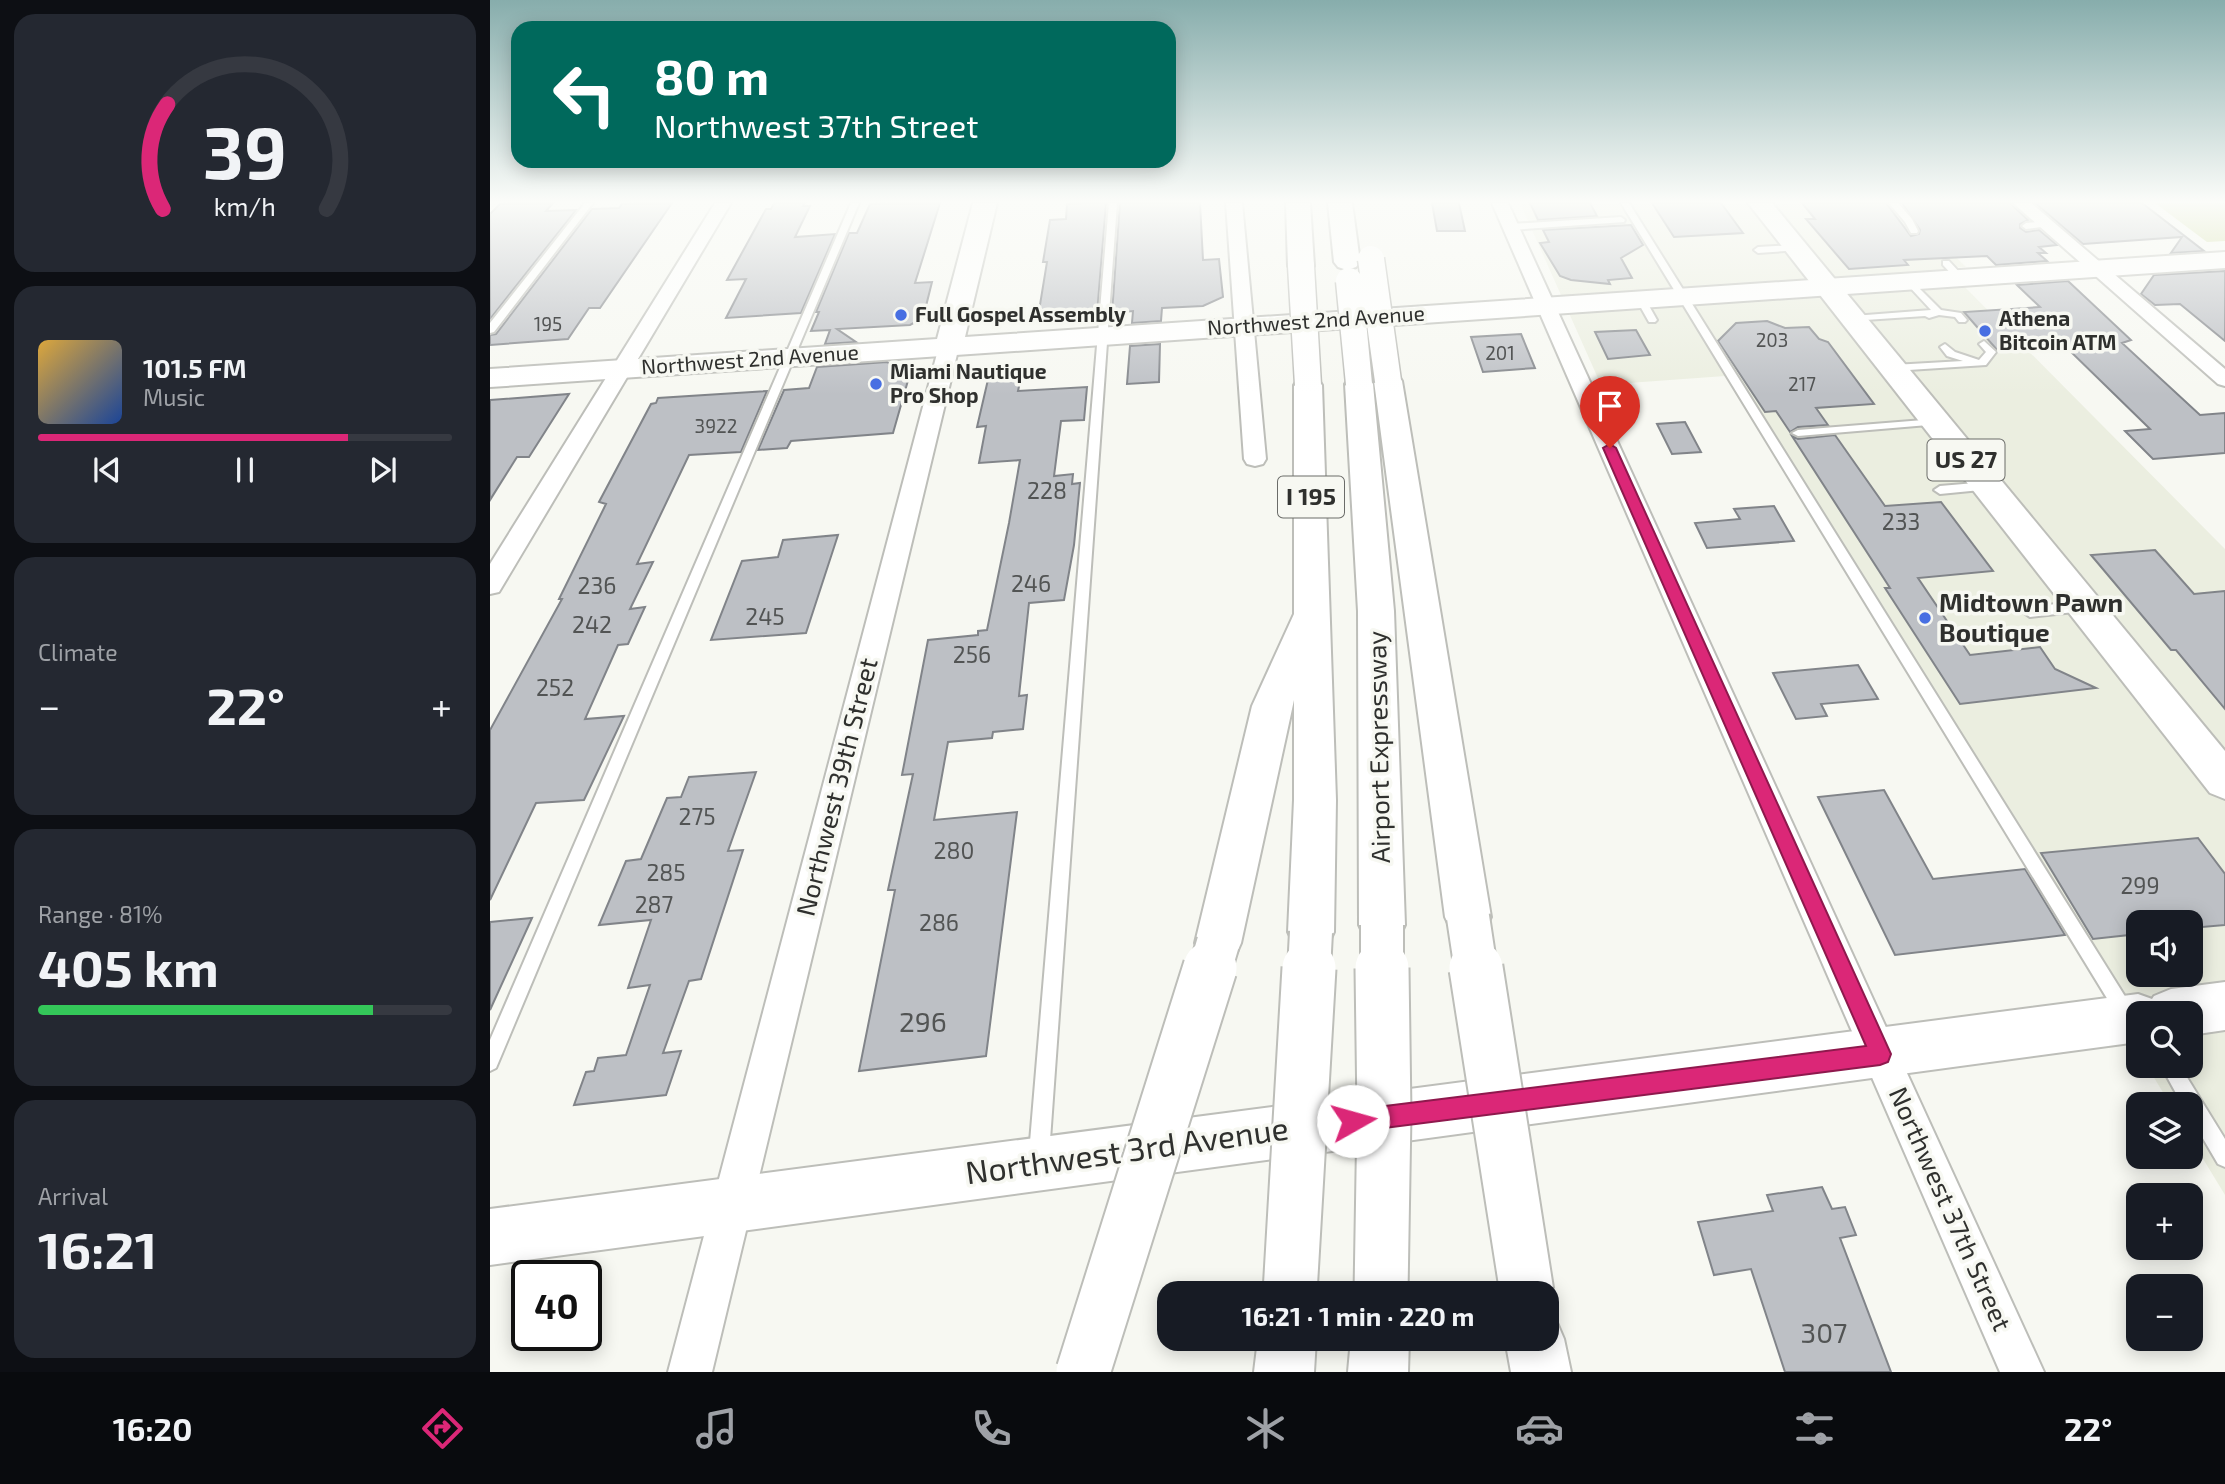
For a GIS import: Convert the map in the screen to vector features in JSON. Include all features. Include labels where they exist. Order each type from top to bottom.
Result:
[{"type":"main road","name":"Northwest 39th Street","points":[[949,346],[969,267]]},
{"type":"main road","name":"I 195","points":[[1301,267],[1308,385],[1314,608]]},
{"type":"main road","name":"Airport Expressway","points":[[1360,267],[1374,383],[1384,1114],[1381,1281]]},
{"type":"main road","name":"US 27","points":[[1812,267],[2225,781]]},
{"type":"main road","name":"Northwest 2nd Avenue","points":[[490,378],[1546,305],[1646,309],[1683,296],[1909,281],[1952,270],[2124,267]]},
{"type":"main road","points":[[1374,383],[1468,916],[1525,1281]]},
{"type":"main road","points":[[1291,1281],[1315,823],[1314,608]]},
{"type":"main road","points":[[1083,1372],[1217,943],[1272,706],[1314,608]]},
{"type":"main road","name":"Northwest 3rd Avenue","points":[[2203,1009],[2225,1006]]},
{"type":"main road","name":"Northwest 3rd Avenue","points":[[490,1237],[1038,1162],[2126,1020]]},
{"type":"main road","points":[[1284,1372],[1286,1351]]},
{"type":"main road","points":[[1378,1372],[1379,1351]]},
{"type":"main road","points":[[1534,1351],[1535,1372]]},
{"type":"main road","points":[[1537,1351],[1541,1372]]},
{"type":"street","points":[[490,585],[684,267]]},
{"type":"street","points":[[1241,267],[1255,459]]},
{"type":"street","name":"Northwest 37th Street","points":[[1529,267],[2022,1372]]},
{"type":"street","points":[[2096,269],[2225,380]]},
{"type":"street","name":"Northwest 39th Street","points":[[690,1372],[949,346]]},
{"type":"lane","points":[[490,330],[539,267]]},
{"type":"lane","points":[[490,1062],[828,267]]},
{"type":"lane","points":[[1038,1162],[1109,267]]},
{"type":"lane","points":[[1665,267],[2136,1001]]},
{"type":"lane","points":[[1909,281],[1945,321]]},
{"type":"lane","points":[[1923,323],[1920,319],[1938,312]]},
{"type":"lane","points":[[1853,319],[1938,312],[1958,315],[1962,320]]},
{"type":"lane","points":[[1893,368],[1982,363],[1991,352],[1984,344]]},
{"type":"lane","points":[[1967,345],[1982,363]]},
{"type":"lane","points":[[1945,347],[1951,354],[1982,363]]},
{"type":"lane","points":[[1798,433],[1936,422]]},
{"type":"lane","points":[[1940,490],[1987,486]]},
{"type":"lane","points":[[2030,612],[2084,606]]},
{"type":"lane","points":[[2177,1078],[2225,1157]]},
{"type":"shaded area","points":[[1548,267],[1965,267],[1946,268],[2225,549],[2225,1195],[2203,1159],[2203,1092],[2163,1092],[2154,1078],[2203,1078],[2203,1001],[2126,1001],[2126,1032],[1725,376],[1601,385]]},
{"type":"building","points":[[490,267],[531,267],[490,319]]},
{"type":"building","points":[[547,267],[628,267],[600,308],[589,308],[568,339],[490,345],[490,335],[496,334]]},
{"type":"building","points":[[734,267],[821,267],[801,313],[726,318],[746,279],[727,280]]},
{"type":"building","points":[[835,267],[920,267],[915,283],[932,282],[923,318],[910,325],[837,329],[856,342],[825,344],[830,330],[811,331],[819,312],[816,312]]},
{"type":"building","points":[[1046,267],[1101,267],[1097,314],[1038,317]]},
{"type":"building","points":[[1115,267],[1220,267],[1223,297],[1203,306],[1162,308],[1161,321],[1132,323],[1133,311],[1112,313]]},
{"type":"building","points":[[1555,267],[1626,267],[1632,278],[1608,280],[1610,284],[1571,280],[1560,276]]},
{"type":"building","points":[[2225,271],[2225,341],[2180,304],[2155,305],[2141,294],[2154,275]]},
{"type":"building","points":[[2068,281],[2131,340],[2122,343],[2200,415],[2225,413],[2225,453],[2153,459],[2125,431],[2150,429],[2066,347],[1998,351],[1964,312],[2040,307],[2017,285]]},
{"type":"building","points":[[1767,321],[1785,328],[1809,327],[1819,339],[1828,342],[1874,404],[1816,408],[1828,425],[1798,427],[1790,432],[1776,411],[1765,412],[1718,341],[1736,323]]},
{"type":"building","points":[[1636,330],[1650,355],[1608,359],[1595,332]]},
{"type":"building","points":[[1521,334],[1535,368],[1483,372],[1471,337]]},
{"type":"building","points":[[1160,344],[1159,382],[1127,384],[1130,346]]},
{"type":"building","points":[[887,362],[909,377],[893,433],[791,441],[787,448],[758,450],[784,390],[809,388],[817,367]]},
{"type":"building","points":[[1023,368],[1018,391],[1087,387],[1084,420],[1061,421],[1054,476],[1073,474],[1072,484],[1080,483],[1074,545],[1064,600],[1029,603],[1019,696],[1027,695],[1023,729],[993,732],[992,738],[948,742],[934,820],[1017,812],[986,1056],[859,1071],[895,890],[888,890],[913,774],[902,775],[928,640],[978,635],[978,631],[987,630],[1009,523],[1020,460],[979,463],[986,426],[977,427],[990,371]]},
{"type":"building","points":[[767,391],[741,452],[689,455],[637,564],[653,562],[630,609],[645,607],[628,644],[618,645],[585,719],[624,716],[584,800],[536,803],[490,900],[490,730],[562,599],[559,599],[606,504],[599,502],[651,404],[656,403],[658,398]]},
{"type":"building","points":[[569,394],[529,457],[517,457],[490,500],[490,400]]},
{"type":"building","points":[[1685,422],[1701,452],[1672,454],[1657,424]]},
{"type":"building","points":[[1835,435],[1885,506],[1941,502],[1993,571],[1918,578],[1970,655],[2040,647],[2055,669],[2096,688],[1960,704],[1885,588],[1890,588],[1792,436],[1798,439]]},
{"type":"building","points":[[1774,506],[1794,541],[1707,548],[1695,523],[1740,519],[1734,509]]},
{"type":"building","points":[[838,535],[806,633],[711,640],[742,561],[778,557],[783,540]]},
{"type":"building","points":[[2155,550],[2194,594],[2225,591],[2225,709],[2091,555]]},
{"type":"building","points":[[1858,665],[1878,699],[1821,704],[1827,716],[1796,719],[1773,673]]},
{"type":"building","points":[[756,772],[728,851],[743,850],[701,979],[689,981],[663,1053],[681,1051],[666,1095],[574,1105],[586,1072],[594,1071],[598,1058],[626,1055],[650,985],[628,988],[651,920],[599,925],[626,861],[641,859],[667,798],[681,797],[689,777]]},
{"type":"building","points":[[1884,790],[1933,879],[2025,869],[2065,935],[1895,955],[1818,797]]},
{"type":"building","points":[[2198,838],[2225,874],[2225,925],[2203,927],[2203,910],[2126,910],[2126,935],[2093,939],[2041,853]]},
{"type":"building","points":[[532,918],[490,1010],[490,922]]},
{"type":"building","points":[[1822,1187],[1832,1209],[1845,1207],[1856,1235],[1840,1238],[1891,1372],[1785,1372],[1751,1269],[1714,1275],[1698,1222],[1773,1211],[1767,1195]]},
{"type":"place","name":"Full Gospel Assembly","points":[[901,315]]},
{"type":"place","name":"Athena Bitcoin ATM","points":[[1985,331]]},
{"type":"place","name":"Miami Nautique Pro Shop","points":[[876,384]]},
{"type":"place","name":"Midtown Pawn Boutique","points":[[1925,618]]},
{"type":"route","points":[[1353,1121],[1880,1054],[1610,448]]}]
